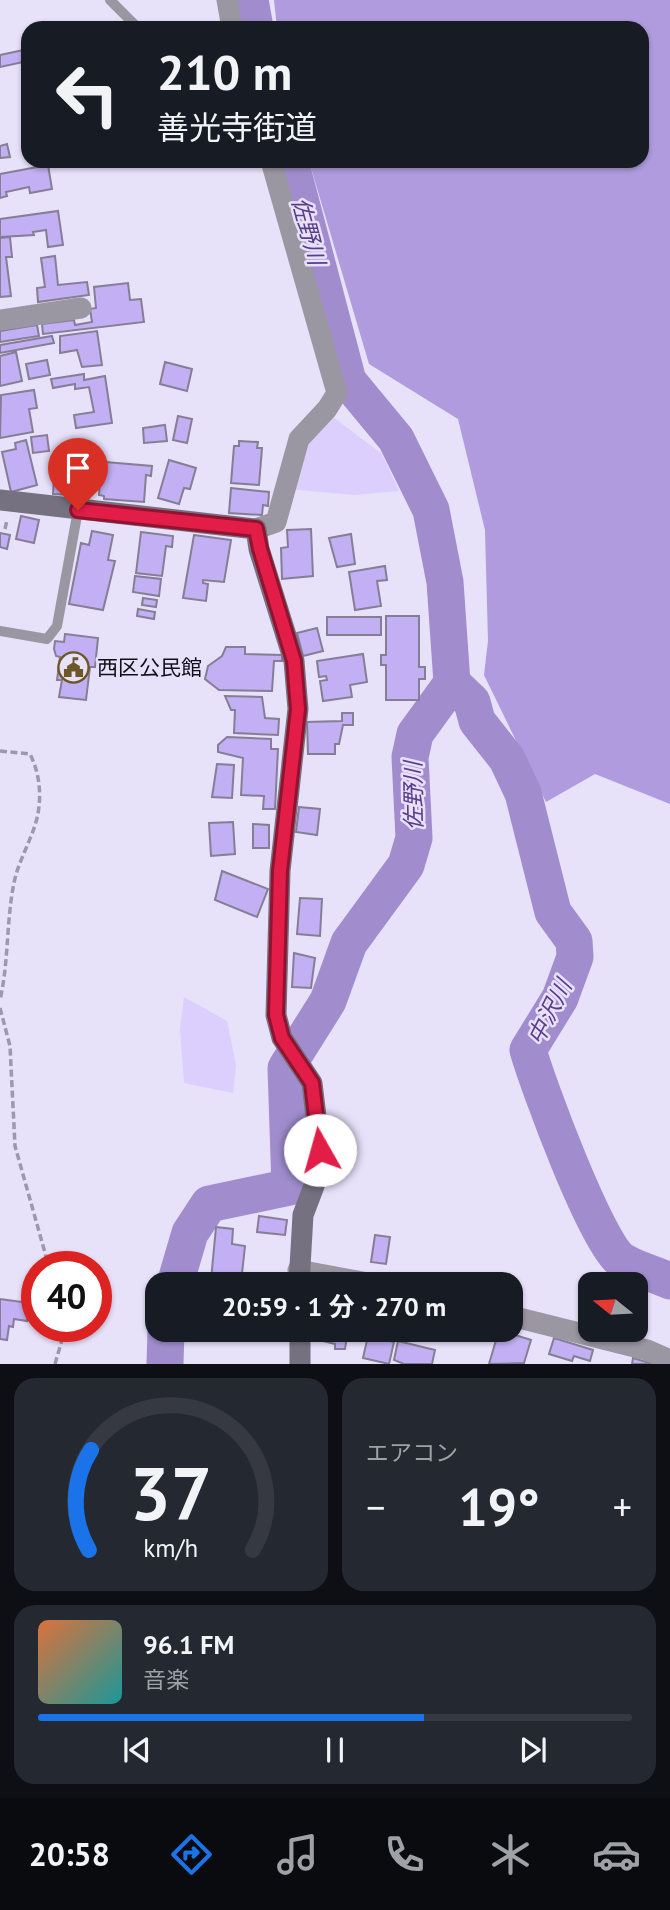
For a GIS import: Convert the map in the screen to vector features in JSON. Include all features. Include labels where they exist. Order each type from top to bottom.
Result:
[{"type":"street","points":[[227,0],[231,21]]},
{"type":"street","points":[[0,500],[256,529],[276,522],[299,439],[327,409],[337,393],[273,168]]},
{"type":"street","points":[[0,320],[80,308]]},
{"type":"street","points":[[256,529],[294,661],[298,709],[280,871],[276,1015],[282,1038],[312,1083],[320,1150],[314,1186],[303,1215],[298,1272]]},
{"type":"street","points":[[523,1319],[647,1350],[670,1360]]},
{"type":"street","points":[[300,1342],[300,1364]]},
{"type":"lane","points":[[110,0],[131,21]]},
{"type":"lane","points":[[0,631],[47,639],[57,626],[78,510]]},
{"type":"path","points":[[0,751],[30,754],[39,781],[39,809],[15,880],[9,914],[7,968],[0,1000]]},
{"type":"path","points":[[0,1009],[10,1046],[15,1146],[44,1251]]},
{"type":"path","points":[[55,1364],[61,1342]]},
{"type":"shaded area","points":[[274,0],[670,0],[670,804],[595,774],[546,802],[484,675],[488,641],[485,530],[458,419],[369,364],[311,168],[649,168],[649,21],[276,21]]},
{"type":"shaded area","points":[[329,414],[382,454],[399,491],[354,495],[289,489],[304,441]]},
{"type":"shaded area","points":[[184,997],[227,1021],[236,1065],[233,1093],[184,1083],[180,1029]]},
{"type":"building","points":[[21,50],[21,62],[0,67],[0,55]]},
{"type":"building","points":[[7,144],[10,157],[0,158],[0,146]]},
{"type":"building","points":[[48,168],[52,189],[30,193],[29,187],[6,192],[7,196],[0,198],[0,174]]},
{"type":"building","points":[[58,211],[63,245],[48,247],[46,230],[33,232],[34,235],[0,237],[0,219]]},
{"type":"building","points":[[10,237],[12,257],[6,257],[11,296],[0,297],[0,238]]},
{"type":"building","points":[[55,256],[58,285],[87,282],[89,295],[38,302],[37,288],[45,287],[41,258]]},
{"type":"building","points":[[128,283],[130,300],[141,299],[144,322],[43,334],[42,324],[74,320],[75,325],[92,322],[90,309],[96,308],[94,287]]},
{"type":"building","points":[[37,325],[39,336],[0,342],[0,331]]},
{"type":"building","points":[[97,331],[102,365],[82,367],[77,350],[60,353],[60,336]]},
{"type":"building","points":[[52,336],[54,343],[0,353],[0,345]]},
{"type":"building","points":[[16,352],[22,381],[0,386],[0,356]]},
{"type":"building","points":[[47,360],[50,375],[29,379],[26,364]]},
{"type":"building","points":[[165,362],[192,369],[187,391],[160,384]]},
{"type":"building","points":[[84,374],[84,380],[105,376],[112,423],[76,428],[74,415],[94,412],[89,387],[75,389],[75,384],[53,388],[51,379]]},
{"type":"building","points":[[34,390],[37,408],[29,409],[33,432],[0,438],[1,395]]},
{"type":"building","points":[[178,416],[192,419],[187,443],[173,440]]},
{"type":"building","points":[[165,425],[167,441],[144,443],[143,428]]},
{"type":"building","points":[[47,435],[49,451],[33,453],[31,437]]},
{"type":"building","points":[[26,440],[37,485],[11,492],[2,452],[16,449],[15,443]]},
{"type":"building","points":[[239,441],[258,442],[257,448],[262,448],[259,485],[231,483],[234,446],[239,446]]},
{"type":"building","points":[[55,459],[78,462],[77,489],[72,489],[72,495],[53,494]]},
{"type":"building","points":[[169,460],[196,468],[190,489],[184,488],[179,504],[158,498]]},
{"type":"building","points":[[105,462],[152,466],[151,476],[146,475],[144,502],[104,499],[104,496],[99,495],[101,467],[104,467]]},
{"type":"building","points":[[231,488],[269,492],[268,506],[263,505],[262,515],[229,513]]},
{"type":"building","points":[[21,516],[39,520],[34,543],[16,539]]},
{"type":"building","points":[[311,529],[313,576],[282,579],[281,548],[288,547],[287,530]]},
{"type":"building","points":[[92,531],[113,535],[108,560],[115,561],[103,610],[69,604],[81,543],[89,545]]},
{"type":"building","points":[[141,532],[173,536],[172,547],[166,546],[162,576],[136,573]]},
{"type":"building","points":[[0,533],[10,535],[7,549],[0,547]]},
{"type":"building","points":[[351,534],[355,564],[337,567],[329,538]]},
{"type":"building","points":[[194,535],[231,540],[224,582],[203,580],[203,583],[208,584],[206,601],[183,598]]},
{"type":"building","points":[[385,566],[387,580],[377,581],[381,606],[355,610],[349,572]]},
{"type":"building","points":[[135,576],[161,579],[159,596],[133,592]]},
{"type":"building","points":[[143,598],[157,600],[156,607],[142,605]]},
{"type":"building","points":[[138,609],[155,612],[154,619],[137,616]]},
{"type":"building","points":[[386,616],[419,616],[419,667],[425,667],[425,679],[419,679],[419,700],[386,700],[386,665],[381,665],[381,655],[386,655]]},
{"type":"building","points":[[327,617],[381,617],[381,635],[327,635]]},
{"type":"building","points":[[317,628],[323,651],[303,656],[297,633]]},
{"type":"building","name":"西区公民館","points":[[65,634],[98,638],[95,667],[90,667],[86,700],[59,697],[62,680],[57,680],[60,657],[56,656],[54,649],[55,641],[64,642]]},
{"type":"building","points":[[226,647],[245,647],[245,654],[282,655],[282,661],[274,661],[272,691],[219,690],[205,679],[208,666],[222,656]]},
{"type":"building","points":[[363,654],[367,682],[350,685],[352,697],[323,701],[320,681],[327,680],[326,676],[319,677],[317,661]]},
{"type":"building","points":[[225,696],[262,697],[265,718],[279,719],[278,735],[234,733],[235,710],[231,710]]},
{"type":"building","points":[[342,713],[353,713],[353,725],[343,725],[339,744],[335,744],[335,754],[308,754],[307,722],[342,721]]},
{"type":"building","points":[[227,737],[271,739],[271,749],[278,749],[275,809],[263,809],[264,796],[241,795],[243,758],[218,752],[218,745]]},
{"type":"building","points":[[217,764],[234,765],[232,798],[212,797]]},
{"type":"building","points":[[299,807],[320,809],[317,835],[296,832]]},
{"type":"building","points":[[233,822],[235,854],[211,856],[209,823]]},
{"type":"building","points":[[253,824],[269,825],[269,848],[253,848]]},
{"type":"building","points":[[222,871],[268,889],[257,917],[215,900]]},
{"type":"building","points":[[300,898],[322,899],[320,936],[297,934]]},
{"type":"building","points":[[294,953],[315,958],[311,988],[292,987]]},
{"type":"building","points":[[259,1216],[287,1220],[285,1235],[257,1232]]},
{"type":"building","points":[[216,1227],[233,1229],[232,1244],[245,1246],[242,1272],[212,1272]]},
{"type":"building","points":[[375,1235],[390,1237],[386,1264],[371,1262]]},
{"type":"building","points":[[0,1299],[21,1302],[21,1320],[14,1319],[13,1327],[9,1326],[7,1340],[0,1339]]},
{"type":"building","points":[[523,1338],[531,1340],[524,1363],[489,1364],[495,1342],[523,1342]]},
{"type":"building","points":[[554,1338],[593,1350],[590,1361],[574,1356],[572,1361],[549,1354]]},
{"type":"building","points":[[327,1342],[346,1342],[345,1349],[335,1349],[335,1344]]},
{"type":"building","points":[[367,1342],[394,1342],[389,1364],[363,1358]]},
{"type":"building","points":[[398,1342],[435,1350],[432,1364],[404,1364],[394,1360]]},
{"type":"building","points":[[633,1358],[653,1364],[632,1364]]},
{"type":"waterway","name":"佐野川","points":[[250,0],[254,21]]},
{"type":"waterway","name":"佐野川","points":[[179,1272],[190,1233],[209,1204],[290,1187],[286,1068],[328,1001],[349,943],[406,865],[414,838],[410,757],[415,734],[452,683],[445,582],[431,510],[396,439],[348,381],[292,168]]},
{"type":"waterway","name":"中沢川","points":[[452,683],[472,702],[477,721],[507,759],[523,793],[553,912],[574,941],[575,957],[560,998],[528,1050],[543,1095],[583,1195],[610,1247],[626,1263],[670,1281]]},
{"type":"waterway","name":"佐野川","points":[[165,1364],[166,1342]]},
{"type":"place","name":"西区公民館","points":[[74,667]]},
{"type":"route","points":[[78,510],[175,518],[256,529],[294,661],[298,709],[280,871],[276,1015],[282,1038],[312,1083],[320,1150]]}]
